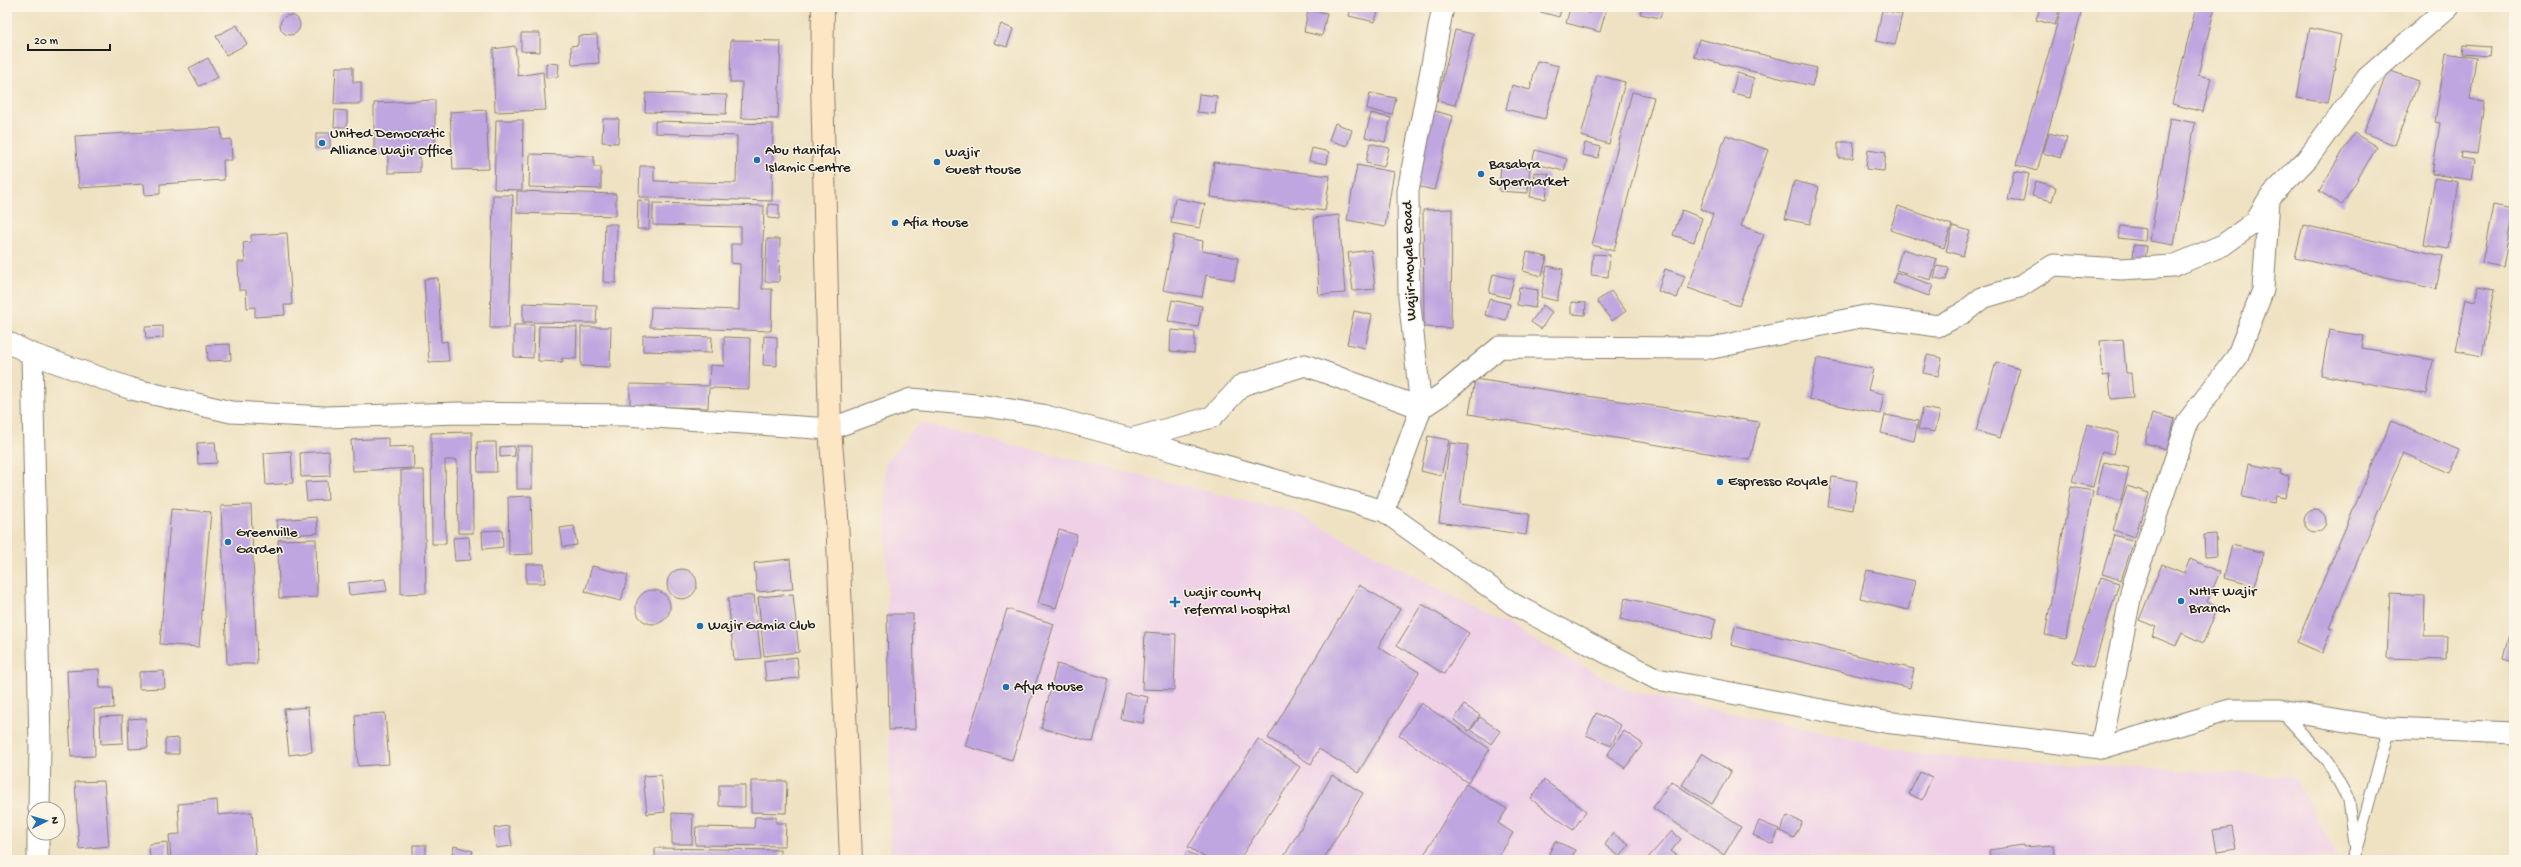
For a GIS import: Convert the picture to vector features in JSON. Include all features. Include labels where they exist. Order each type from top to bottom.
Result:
[{"type":"street","points":[[823,7],[822,81],[830,429],[837,516],[851,860]]},
{"type":"street","name":"Wajir-Moyale Road","points":[[1384,511],[1421,408],[1409,297],[1408,191],[1443,7]]},
{"type":"street","points":[[1131,439],[1212,417],[1242,385],[1305,365],[1421,408],[1444,394],[1500,347],[1712,348],[1865,316],[1938,326],[1964,313],[1982,298],[2019,287],[2054,265],[2121,269],[2173,266],[2229,240],[2255,222],[2270,197],[2307,159],[2367,78],[2448,7]]},
{"type":"street","points":[[2100,748],[2132,588],[2188,421],[2237,357],[2264,290],[2270,197]]},
{"type":"street","points":[[7,342],[32,354],[132,389],[231,412],[325,417],[460,413],[626,415],[830,429],[911,399],[986,406],[1042,415],[1384,511],[1513,604],[1657,679],[1885,722],[2100,748],[2230,710],[2280,710],[2388,728],[2514,733]]},
{"type":"street","points":[[32,354],[40,737],[39,801]]},
{"type":"street","points":[[38,841],[38,860]]},
{"type":"lane","points":[[2280,710],[2328,762],[2349,800],[2354,855]]},
{"type":"lane","points":[[2354,855],[2388,728]]},
{"type":"shaded area","name":"wajir county referrral hospital","points":[[919,423],[1295,512],[1630,691],[1925,755],[2295,777],[2338,858],[891,860],[885,464]]},
{"type":"building","points":[[471,7],[505,7],[505,10]]},
{"type":"building","points":[[1351,7],[1379,7],[1375,22],[1349,16]]},
{"type":"building","points":[[1522,7],[1562,7],[1559,17]]},
{"type":"building","points":[[1590,7],[1607,7],[1600,32],[1566,23],[1570,8],[1589,13]]},
{"type":"building","points":[[1642,7],[1663,7],[1660,18],[1640,14]]},
{"type":"building","points":[[2040,7],[2060,7],[2055,25],[2036,20]]},
{"type":"building","points":[[2062,7],[2083,7],[2037,171],[2016,165]]},
{"type":"building","points":[[2196,7],[2215,7],[2198,75],[2211,78],[2203,112],[2172,104]]},
{"type":"building","points":[[1308,10],[1327,13],[1322,36],[1304,32]]},
{"type":"building","points":[[1882,10],[1902,14],[1895,45],[1876,41]]},
{"type":"building","points":[[286,15],[294,15],[300,21],[300,29],[294,35],[286,35],[280,29],[280,21]]},
{"type":"building","points":[[1001,24],[1013,29],[1007,47],[994,43]]},
{"type":"building","points":[[237,25],[247,44],[226,55],[216,36]]},
{"type":"building","points":[[2310,28],[2341,35],[2328,103],[2297,98]]},
{"type":"building","points":[[1455,30],[1473,34],[1455,105],[1437,101]]},
{"type":"building","points":[[521,33],[540,33],[540,52],[521,51]]},
{"type":"building","points":[[597,35],[599,63],[572,65],[571,46],[578,45],[578,36]]},
{"type":"building","points":[[1699,39],[1817,68],[1812,86],[1694,57]]},
{"type":"building","points":[[731,40],[781,41],[778,119],[741,118],[742,82],[730,82]]},
{"type":"building","points":[[2463,45],[2490,47],[2489,56],[2462,54]]},
{"type":"building","points":[[515,46],[518,76],[543,72],[546,110],[495,112],[493,49]]},
{"type":"building","points":[[2446,53],[2476,58],[2470,99],[2484,102],[2477,154],[2461,152],[2460,158],[2475,160],[2472,180],[2432,174],[2440,123],[2435,122]]},
{"type":"building","points":[[208,58],[218,77],[199,86],[189,68]]},
{"type":"building","points":[[1537,61],[1559,66],[1545,119],[1506,109],[1512,85],[1530,90]]},
{"type":"building","points":[[546,63],[559,64],[558,77],[546,78]]},
{"type":"building","points":[[336,67],[353,67],[353,82],[361,82],[361,104],[334,104]]},
{"type":"building","points":[[2388,70],[2419,81],[2395,145],[2364,133]]},
{"type":"building","points":[[1737,73],[1754,78],[1750,97],[1732,93]]},
{"type":"building","points":[[1597,75],[1625,82],[1609,144],[1581,136]]},
{"type":"building","points":[[1632,92],[1654,97],[1614,251],[1592,245]]},
{"type":"building","points":[[646,93],[727,95],[726,114],[645,112]]},
{"type":"building","points":[[1370,93],[1396,98],[1392,115],[1367,109]]},
{"type":"building","points":[[1199,94],[1217,96],[1215,114],[1197,112]]},
{"type":"building","points":[[435,100],[435,153],[420,154],[420,172],[388,173],[388,153],[374,155],[374,103]]},
{"type":"building","points":[[335,110],[347,111],[347,127],[334,127]]},
{"type":"building","points":[[486,110],[489,169],[453,170],[450,112]]},
{"type":"building","points":[[1431,110],[1453,116],[1434,190],[1412,185]]},
{"type":"building","points":[[1371,113],[1391,118],[1385,142],[1365,137]]},
{"type":"building","points":[[2170,118],[2195,123],[2174,245],[2150,241]]},
{"type":"building","points":[[603,119],[619,119],[618,143],[602,142]]},
{"type":"building","points":[[496,120],[523,120],[522,190],[494,189]]},
{"type":"building","points":[[655,121],[773,124],[772,201],[639,197],[640,166],[654,166],[654,181],[736,183],[737,136],[655,133]]},
{"type":"building","points":[[1335,123],[1352,130],[1347,146],[1329,140]]},
{"type":"building","points":[[221,128],[222,140],[231,139],[232,160],[223,160],[224,180],[160,184],[160,194],[145,195],[144,184],[79,188],[75,136]]},
{"type":"building","points":[[316,133],[330,133],[330,148],[316,148]]},
{"type":"building","points":[[2049,133],[2067,138],[2061,158],[2043,153]]},
{"type":"building","points":[[2354,133],[2377,147],[2342,205],[2319,191]]},
{"type":"building","points":[[1726,135],[1768,150],[1741,226],[1764,234],[1739,306],[1688,288],[1713,214],[1700,209]]},
{"type":"building","points":[[1838,142],[1854,142],[1853,158],[1838,158]]},
{"type":"building","points":[[1370,143],[1389,148],[1384,167],[1366,163]]},
{"type":"building","points":[[1585,143],[1601,147],[1598,158],[1582,155]]},
{"type":"building","points":[[1312,148],[1329,152],[1327,164],[1309,161]]},
{"type":"building","points":[[1868,149],[1886,152],[1884,171],[1866,169]]},
{"type":"building","points":[[1535,150],[1567,159],[1564,171],[1532,163]]},
{"type":"building","points":[[530,154],[594,156],[594,167],[601,167],[601,189],[529,187]]},
{"type":"building","points":[[1214,162],[1330,176],[1325,211],[1210,197]]},
{"type":"building","points":[[1357,165],[1394,172],[1385,227],[1347,220]]},
{"type":"building","points":[[1501,165],[1530,168],[1528,193],[1499,191]]},
{"type":"building","points":[[2014,171],[2029,174],[2023,202],[2008,200]]},
{"type":"building","points":[[1534,172],[1549,174],[1546,199],[1530,197]]},
{"type":"building","points":[[2435,178],[2458,182],[2448,249],[2424,245]]},
{"type":"building","points":[[1794,181],[1819,187],[1810,224],[1785,219]]},
{"type":"building","points":[[2036,181],[2056,187],[2052,201],[2032,196]]},
{"type":"building","points":[[517,191],[616,194],[616,216],[517,213]]},
{"type":"building","points":[[493,195],[513,195],[509,328],[490,328]]},
{"type":"building","points":[[1175,198],[1205,204],[1200,228],[1171,223]]},
{"type":"building","points":[[638,200],[650,201],[649,229],[637,229]]},
{"type":"building","points":[[653,203],[764,206],[762,289],[772,289],[771,331],[650,327],[651,307],[739,310],[740,264],[731,263],[731,244],[741,244],[741,227],[653,225]]},
{"type":"building","points":[[768,204],[779,205],[779,219],[768,218]]},
{"type":"building","points":[[2493,205],[2514,209],[2504,267],[2482,263]]},
{"type":"building","points":[[1898,206],[1952,225],[1944,248],[1890,230]]},
{"type":"building","points":[[1452,209],[1451,328],[1424,327],[1423,210]]},
{"type":"building","points":[[1682,210],[1702,218],[1694,242],[1673,235]]},
{"type":"building","points":[[1339,215],[1345,293],[1319,295],[1314,218]]},
{"type":"building","points":[[605,224],[617,224],[616,283],[603,282]]},
{"type":"building","points":[[2303,225],[2443,256],[2436,289],[2295,258]]},
{"type":"building","points":[[1953,226],[1970,231],[1963,256],[1946,251]]},
{"type":"building","points":[[2120,226],[2146,229],[2145,241],[2118,238]]},
{"type":"building","points":[[287,233],[292,305],[284,305],[285,315],[255,317],[255,307],[247,308],[246,290],[239,290],[238,262],[245,262],[243,243],[251,242],[251,235]]},
{"type":"building","points":[[1174,235],[1203,241],[1202,251],[1238,258],[1234,280],[1206,275],[1202,297],[1163,290]]},
{"type":"building","points":[[767,239],[780,239],[779,282],[765,282]]},
{"type":"building","points":[[2134,245],[2147,246],[2145,260],[2133,259]]},
{"type":"building","points":[[1902,249],[1937,259],[1931,280],[1896,270]]},
{"type":"building","points":[[1371,250],[1375,289],[1353,291],[1348,253]]},
{"type":"building","points":[[1527,252],[1547,257],[1542,276],[1523,271]]},
{"type":"building","points":[[1593,254],[1610,255],[1608,277],[1591,275]]},
{"type":"building","points":[[1547,266],[1563,269],[1557,301],[1541,297]]},
{"type":"building","points":[[1937,266],[1949,268],[1946,280],[1934,278]]},
{"type":"building","points":[[1665,269],[1685,276],[1677,298],[1658,291]]},
{"type":"building","points":[[1896,272],[1933,285],[1929,296],[1893,283]]},
{"type":"building","points":[[1493,274],[1514,279],[1509,298],[1489,293]]},
{"type":"building","points":[[438,278],[441,342],[447,341],[449,361],[429,362],[424,279]]},
{"type":"building","points":[[2479,286],[2495,289],[2482,356],[2456,351],[2466,299],[2476,301]]},
{"type":"building","points":[[1519,287],[1538,290],[1535,308],[1517,305]]},
{"type":"building","points":[[1611,291],[1626,311],[1612,321],[1597,301]]},
{"type":"building","points":[[1489,299],[1510,304],[1506,320],[1485,315]]},
{"type":"building","points":[[1172,300],[1202,306],[1198,327],[1168,321]]},
{"type":"building","points":[[1571,302],[1586,303],[1585,315],[1571,314]]},
{"type":"building","points":[[523,303],[597,306],[596,323],[523,322]]},
{"type":"building","points":[[1543,305],[1552,312],[1541,329],[1531,322]]},
{"type":"building","points":[[1354,311],[1372,315],[1365,348],[1347,344]]},
{"type":"building","points":[[514,325],[534,325],[533,358],[514,357]]},
{"type":"building","points":[[163,326],[163,338],[146,339],[145,327]]},
{"type":"building","points":[[539,326],[577,327],[576,359],[562,358],[562,362],[538,361]]},
{"type":"building","points":[[581,327],[611,327],[610,367],[581,366]]},
{"type":"building","points":[[1171,330],[1195,332],[1194,353],[1170,351]]},
{"type":"building","points":[[2329,330],[2364,336],[2362,348],[2433,360],[2427,394],[2321,375]]},
{"type":"building","points":[[643,335],[712,337],[711,353],[643,351]]},
{"type":"building","points":[[764,336],[777,337],[777,366],[763,365]]},
{"type":"building","points":[[724,337],[750,338],[749,389],[709,388],[708,408],[630,406],[630,384],[709,386],[710,365],[724,366]]},
{"type":"building","points":[[2123,339],[2126,373],[2131,373],[2133,397],[2111,399],[2109,375],[2103,376],[2100,341]]},
{"type":"building","points":[[230,344],[231,360],[208,361],[207,345]]},
{"type":"building","points":[[1927,355],[1942,358],[1938,376],[1923,373]]},
{"type":"building","points":[[1817,358],[1873,369],[1868,390],[1884,394],[1880,414],[1809,399]]},
{"type":"building","points":[[1996,362],[2020,369],[2000,438],[1976,431]]},
{"type":"building","points":[[1475,379],[1759,422],[1750,460],[1469,414]]},
{"type":"building","points":[[1923,408],[1940,411],[1935,432],[1918,429]]},
{"type":"building","points":[[2152,413],[2175,419],[2167,449],[2145,443]]},
{"type":"building","points":[[1885,415],[1918,421],[1914,441],[1881,433]]},
{"type":"building","points":[[2391,421],[2459,450],[2450,473],[2403,453],[2329,628],[2332,629],[2322,653],[2297,642]]},
{"type":"building","points":[[2087,424],[2119,433],[2114,454],[2102,451],[2093,487],[2072,482]]},
{"type":"building","points":[[472,432],[473,533],[458,533],[457,460],[445,460],[446,544],[432,544],[431,433]]},
{"type":"building","points":[[1428,436],[1449,440],[1441,476],[1421,471]]},
{"type":"building","points":[[388,438],[388,447],[413,446],[414,468],[353,471],[351,440]]},
{"type":"building","points":[[215,442],[217,463],[198,464],[197,443]]},
{"type":"building","points":[[477,442],[496,442],[497,472],[478,472]]},
{"type":"building","points":[[1450,443],[1468,445],[1460,504],[1529,514],[1526,535],[1439,522]]},
{"type":"building","points":[[514,446],[515,456],[500,457],[500,447]]},
{"type":"building","points":[[517,446],[532,446],[532,489],[517,489]]},
{"type":"building","points":[[291,451],[293,483],[266,485],[264,453]]},
{"type":"building","points":[[329,451],[330,476],[301,477],[300,453]]},
{"type":"building","points":[[2104,462],[2129,468],[2121,501],[2096,494]]},
{"type":"building","points":[[2248,464],[2281,470],[2280,474],[2289,476],[2285,498],[2276,496],[2274,503],[2242,497]]},
{"type":"building","points":[[401,470],[424,470],[426,593],[401,594]]},
{"type":"building","points":[[1832,477],[1857,481],[1853,510],[1828,506]]},
{"type":"building","points":[[327,481],[328,500],[307,501],[305,482]]},
{"type":"building","points":[[2127,486],[2149,493],[2135,537],[2113,530]]},
{"type":"building","points":[[2071,487],[2093,491],[2066,639],[2045,635]]},
{"type":"building","points":[[531,496],[533,554],[509,555],[508,497]]},
{"type":"building","points":[[251,505],[257,664],[227,664],[221,506]]},
{"type":"building","points":[[171,509],[211,512],[199,647],[160,644]]},
{"type":"building","points":[[2315,510],[2323,513],[2326,521],[2323,529],[2315,532],[2307,529],[2304,521],[2307,513]]},
{"type":"building","points":[[317,517],[318,533],[278,536],[277,520]]},
{"type":"building","points":[[574,526],[577,545],[563,547],[560,528]]},
{"type":"building","points":[[502,530],[503,547],[483,549],[482,531]]},
{"type":"building","points":[[1059,530],[1077,535],[1056,608],[1038,603]]},
{"type":"building","points":[[2216,534],[2217,556],[2205,557],[2204,535]]},
{"type":"building","points":[[2114,535],[2134,541],[2121,580],[2102,574]]},
{"type":"building","points":[[469,537],[471,560],[455,561],[453,538]]},
{"type":"building","points":[[316,539],[317,597],[279,598],[278,540]]},
{"type":"building","points":[[2232,545],[2264,553],[2255,586],[2224,578]]},
{"type":"building","points":[[790,559],[793,589],[757,592],[754,563]]},
{"type":"building","name":"NHIF Wajir Branch","points":[[2190,559],[2220,572],[2207,602],[2218,607],[2203,643],[2182,633],[2176,646],[2152,636],[2156,627],[2139,620],[2162,564],[2184,573]]},
{"type":"building","points":[[526,564],[544,564],[545,583],[526,583]]},
{"type":"building","points":[[592,566],[628,575],[621,601],[585,592]]},
{"type":"building","points":[[682,569],[693,573],[697,584],[693,595],[682,599],[671,595],[667,584],[671,573]]},
{"type":"building","points":[[1867,570],[1915,581],[1908,610],[1860,598]]},
{"type":"building","points":[[2101,577],[2119,583],[2093,668],[2073,662]]},
{"type":"building","points":[[385,579],[387,591],[349,595],[348,583]]},
{"type":"building","points":[[1359,585],[1400,609],[1378,647],[1419,672],[1358,773],[1319,749],[1311,764],[1268,738]]},
{"type":"building","points":[[653,590],[665,595],[670,607],[665,619],[653,624],[641,619],[636,607],[641,595]]},
{"type":"building","points":[[793,594],[799,652],[764,656],[758,597]]},
{"type":"building","points":[[2390,594],[2425,596],[2424,636],[2447,636],[2446,660],[2387,658]]},
{"type":"building","points":[[754,595],[761,658],[734,660],[728,598]]},
{"type":"building","points":[[1625,598],[1716,619],[1711,640],[1620,619]]},
{"type":"building","points":[[1422,604],[1469,633],[1444,674],[1397,645]]},
{"type":"building","points":[[1007,609],[1054,624],[1012,760],[965,746]]},
{"type":"building","points":[[887,614],[913,614],[915,729],[889,730]]},
{"type":"building","points":[[2514,616],[2514,662],[2503,659]]},
{"type":"building","points":[[1735,626],[1914,669],[1910,688],[1731,645]]},
{"type":"building","points":[[1145,632],[1176,634],[1174,690],[1142,689]]},
{"type":"building","points":[[797,657],[799,678],[766,681],[764,661]]},
{"type":"building","points":[[1057,664],[1109,679],[1093,742],[1041,728]]},
{"type":"building","points":[[99,669],[100,688],[113,688],[114,708],[94,709],[95,756],[71,757],[67,671]]},
{"type":"building","points":[[164,671],[165,688],[139,689],[139,672]]},
{"type":"building","points":[[1126,693],[1148,697],[1143,723],[1121,719]]},
{"type":"building","points":[[1421,703],[1490,749],[1468,783],[1399,735]]},
{"type":"building","points":[[1464,705],[1480,715],[1469,731],[1454,720]]},
{"type":"building","points":[[308,707],[312,752],[289,755],[284,709]]},
{"type":"building","points":[[385,713],[389,764],[358,766],[355,715]]},
{"type":"building","points":[[1596,713],[1621,725],[1611,746],[1586,735]]},
{"type":"building","points":[[122,716],[123,743],[101,744],[100,717]]},
{"type":"building","points":[[1480,717],[1500,731],[1491,744],[1471,730]]},
{"type":"building","points":[[146,718],[148,748],[129,749],[128,719]]},
{"type":"building","points":[[1624,731],[1643,744],[1625,768],[1607,755]]},
{"type":"building","points":[[179,738],[179,754],[165,754],[165,739]]},
{"type":"building","points":[[1258,739],[1300,767],[1239,860],[1209,860],[1188,847]]},
{"type":"building","points":[[1702,753],[1731,772],[1712,804],[1682,785]]},
{"type":"building","points":[[1920,772],[1932,777],[1922,800],[1909,794]]},
{"type":"building","points":[[661,775],[665,812],[647,814],[643,776]]},
{"type":"building","points":[[1332,775],[1363,793],[1323,860],[1282,860]]},
{"type":"building","points":[[1544,780],[1586,811],[1573,830],[1531,799]]},
{"type":"building","points":[[104,781],[109,846],[79,849],[75,782]]},
{"type":"building","points":[[751,781],[787,781],[786,813],[751,812]]},
{"type":"building","points":[[1671,781],[1741,827],[1724,855],[1653,808]]},
{"type":"building","points":[[1466,784],[1507,809],[1498,823],[1513,833],[1497,860],[1421,860]]},
{"type":"building","points":[[719,785],[745,785],[745,807],[719,806]]},
{"type":"building","points":[[217,800],[218,815],[252,812],[256,860],[171,860],[169,835],[180,834],[178,804]]},
{"type":"building","points":[[672,813],[693,814],[692,844],[672,844]]},
{"type":"building","points":[[1787,816],[1802,822],[1794,838],[1780,831]]},
{"type":"building","points":[[755,817],[776,817],[776,823],[786,823],[785,846],[695,845],[696,827],[754,828]]},
{"type":"building","points":[[1759,821],[1779,829],[1773,844],[1753,835]]},
{"type":"building","points":[[509,826],[512,846],[496,848],[494,828]]},
{"type":"building","points":[[2232,827],[2236,849],[2217,852],[2213,830]]},
{"type":"building","points":[[1672,831],[1681,839],[1671,851],[1683,860],[1646,860]]},
{"type":"building","points":[[1613,833],[1629,845],[1620,857],[1605,845]]},
{"type":"building","points":[[1555,841],[1575,850],[1571,860],[1546,860]]},
{"type":"building","points":[[167,842],[168,860],[150,860],[149,844]]},
{"type":"building","points":[[413,845],[426,845],[426,860],[413,860]]},
{"type":"building","points":[[2023,845],[2023,847],[2053,845],[2055,860],[1990,860],[1989,850]]},
{"type":"building","points":[[454,846],[473,851],[470,860],[451,860]]},
{"type":"building","points":[[655,848],[780,850],[780,860],[655,860]]},
{"type":"building","points":[[1187,851],[1202,860],[1182,860]]},
{"type":"place","name":"United Democratic Alliance Wajir Office","points":[[322,143]]},
{"type":"place","name":"Abu Hanifah Islamic Centre","points":[[757,160]]},
{"type":"place","name":"Wajir Guest House","points":[[937,162]]},
{"type":"place","name":"Basabra Supermarket","points":[[1481,174]]},
{"type":"place","name":"Afia House","points":[[895,223]]},
{"type":"place","name":"Espresso Royale","points":[[1720,482]]},
{"type":"place","name":"Greenville Garden","points":[[228,542]]},
{"type":"place","name":"NHIF Wajir Branch","points":[[2181,601]]},
{"type":"place","name":"wajir county referrral hospital","points":[[1175,602]]},
{"type":"place","name":"Wajir Gamia Club","points":[[700,626]]},
{"type":"place","name":"Afya House","points":[[1006,687]]}]
